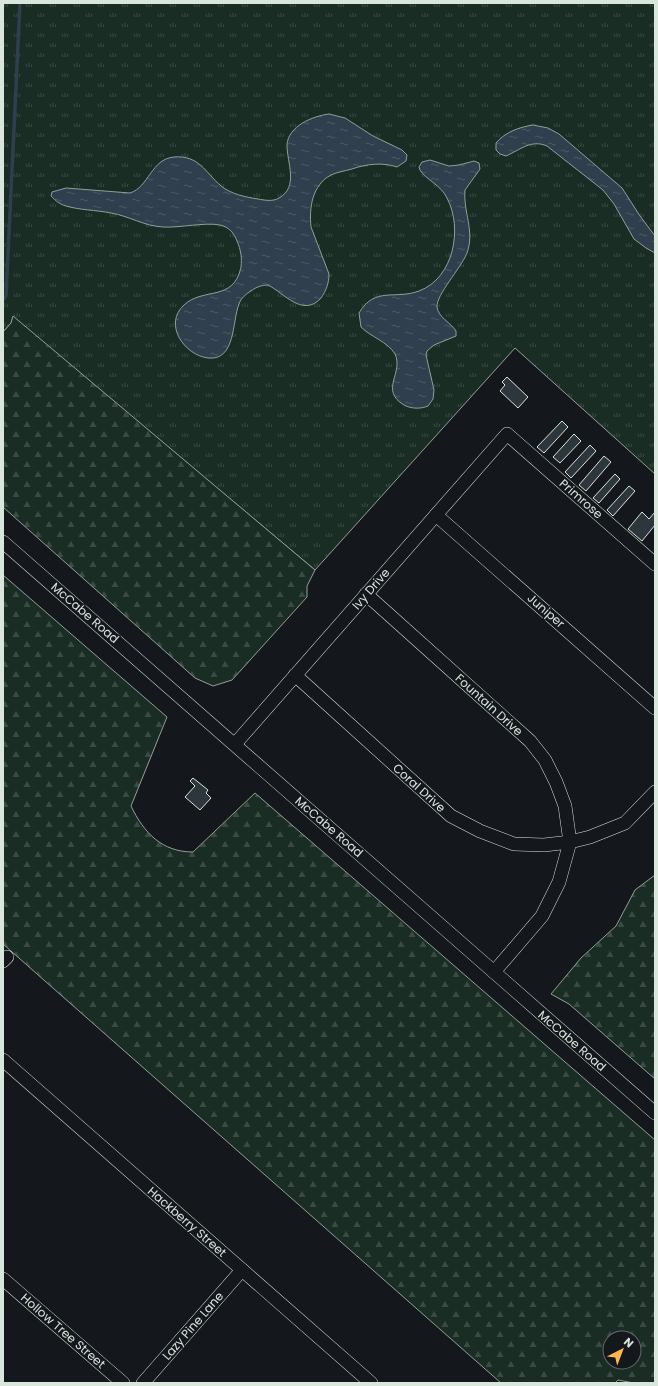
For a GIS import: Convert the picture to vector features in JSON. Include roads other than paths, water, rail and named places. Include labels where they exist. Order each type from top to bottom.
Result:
[{"type":"street","name":"Ivy Drive","points":[[235,744],[507,434]]},
{"type":"street","name":"Primrose","points":[[507,434],[655,564]]},
{"type":"street","name":"Juniper","points":[[436,515],[655,708]]},
{"type":"street","name":"McCabe Road","points":[[3,542],[655,1113]]},
{"type":"street","name":"Fountain Drive","points":[[366,594],[530,741],[545,760],[556,782],[565,806],[570,842]]},
{"type":"street","name":"Coral Drive","points":[[295,675],[451,816],[480,831],[514,844],[544,845],[570,842],[590,837],[625,823],[655,792]]},
{"type":"street","points":[[494,972],[542,916],[559,882],[570,842]]},
{"type":"street","name":"Hackberry Street","points":[[3,1060],[371,1383]]},
{"type":"street","name":"Lazy Pine Lane","points":[[143,1383],[242,1270]]},
{"type":"street","name":"Hollow Tree Street","points":[[3,1279],[123,1383]]},
{"type":"water","points":[[329,114],[345,118],[373,136],[402,150],[407,155],[406,161],[397,167],[380,164],[363,166],[336,173],[325,179],[316,191],[311,205],[311,227],[329,274],[328,284],[323,295],[314,304],[307,306],[294,302],[268,285],[255,288],[242,298],[237,311],[228,347],[224,353],[217,357],[208,358],[199,356],[184,345],[179,338],[176,329],[176,321],[178,313],[184,305],[200,296],[225,290],[232,285],[237,278],[241,267],[241,254],[236,238],[231,231],[226,227],[214,224],[170,227],[156,226],[118,214],[66,206],[51,196],[52,192],[66,188],[130,193],[142,185],[160,163],[166,159],[183,157],[196,162],[221,186],[229,191],[238,195],[253,198],[274,200],[279,198],[289,188],[290,174],[287,152],[288,138],[302,123],[316,117]]},
{"type":"water","points":[[533,125],[548,128],[559,134],[622,188],[655,236],[655,253],[634,239],[614,204],[603,190],[547,146],[536,144],[526,146],[506,156],[500,154],[496,150],[496,143],[508,133]]},
{"type":"water","points":[[430,160],[449,166],[474,161],[479,163],[480,169],[465,190],[470,237],[467,253],[440,296],[437,307],[442,317],[456,331],[456,336],[434,345],[427,351],[426,355],[434,390],[433,399],[428,406],[416,408],[404,405],[393,393],[397,368],[395,354],[388,346],[361,327],[359,313],[372,299],[386,295],[419,291],[431,285],[447,264],[452,251],[454,237],[452,210],[441,189],[420,170],[419,167],[422,162]]},
{"type":"waterway","points":[[3,300],[6,296],[20,3]]}]
